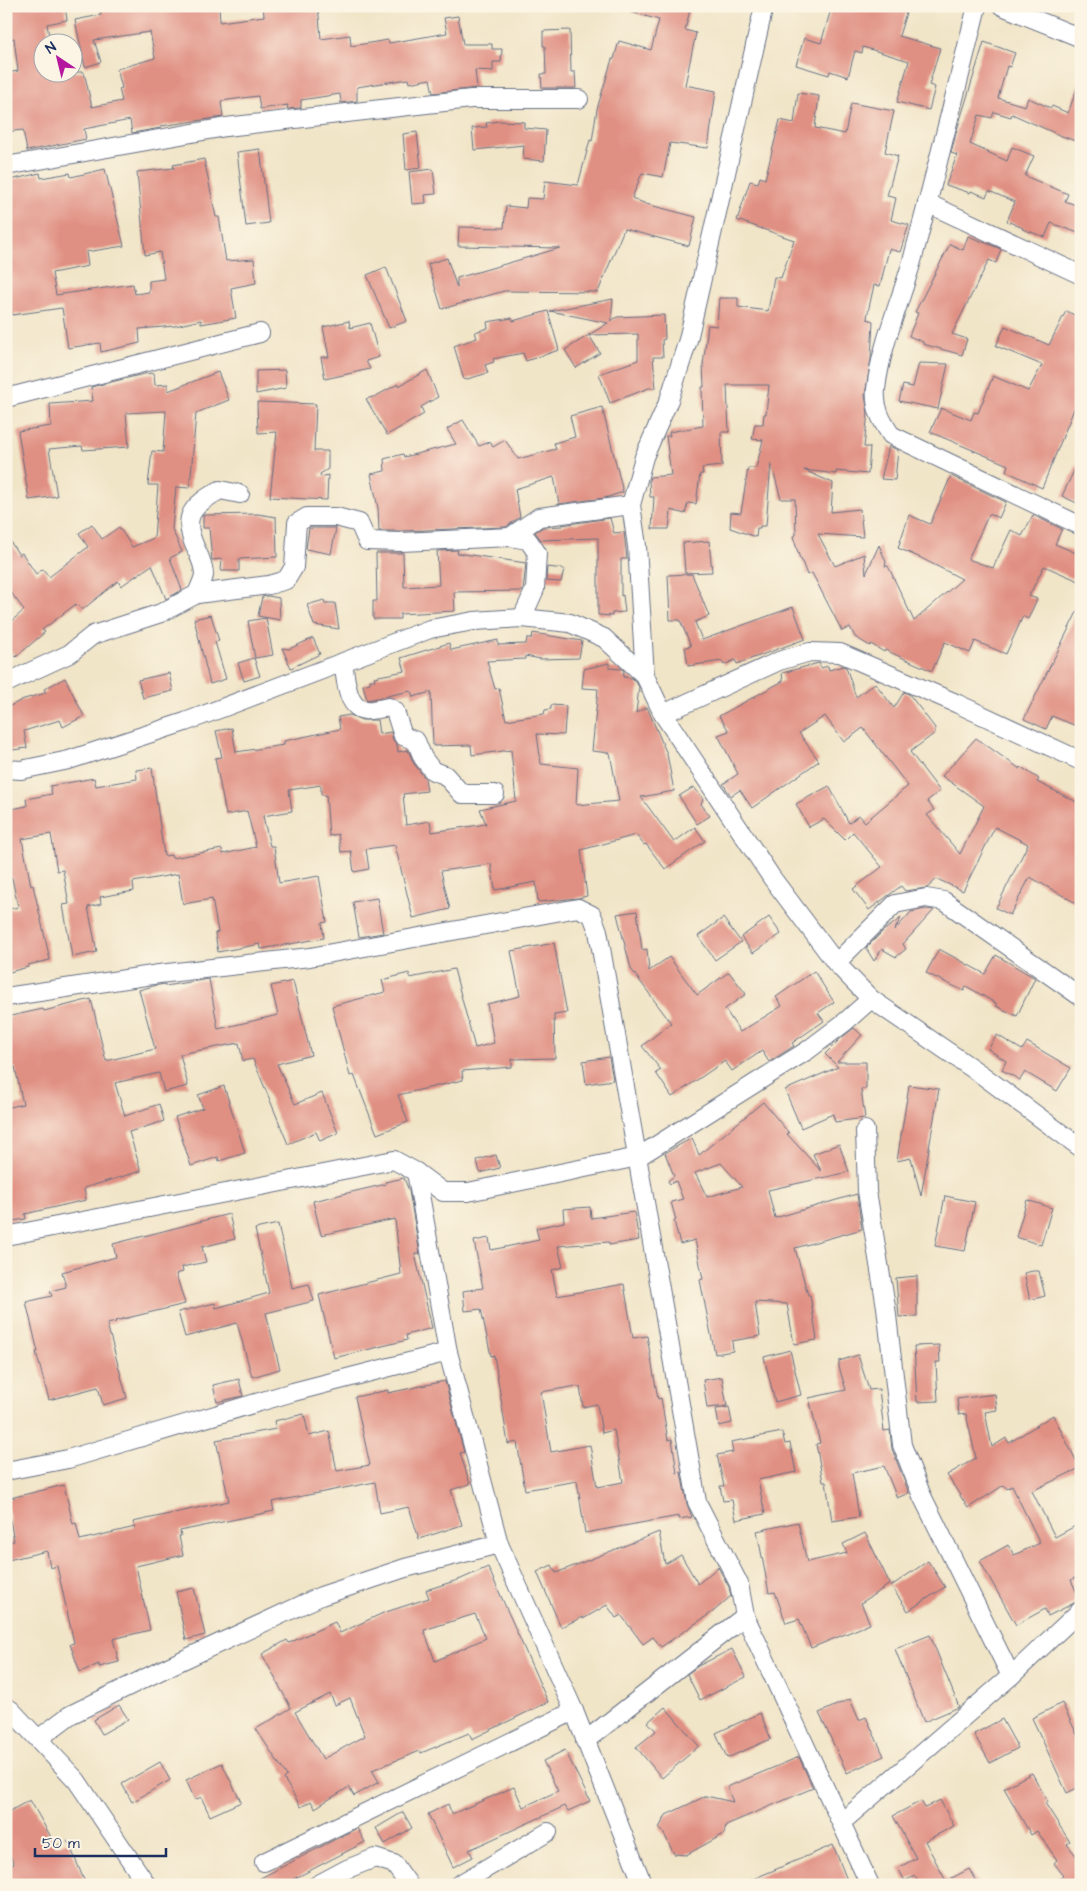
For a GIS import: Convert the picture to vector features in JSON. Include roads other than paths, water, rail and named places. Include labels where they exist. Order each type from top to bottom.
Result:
[{"type":"street","points":[[764,6],[688,340],[669,400],[644,457],[631,505],[637,546],[645,676],[663,714],[772,878],[836,963],[871,999],[1079,1142]]},
{"type":"street","points":[[977,6],[904,289],[882,356],[876,391],[879,417],[891,434],[1081,526]]},
{"type":"street","points":[[1002,6],[1081,38]]},
{"type":"street","points":[[6,166],[226,127],[354,112],[471,100],[579,99]]},
{"type":"street","points":[[927,203],[1081,275]]},
{"type":"street","points":[[6,398],[260,333]]},
{"type":"street","points":[[197,594],[204,576],[201,559],[188,530],[191,514],[202,500],[220,490],[240,494]]},
{"type":"street","points":[[510,537],[539,517],[631,505]]},
{"type":"street","points":[[6,683],[69,654],[93,635],[161,613],[197,594],[269,585],[286,580],[294,567],[296,523],[307,517],[336,518],[358,523],[367,541],[401,542],[510,537],[528,540],[537,553],[535,589],[522,618]]},
{"type":"street","points":[[6,769],[21,770],[69,760],[185,722],[430,629],[474,621],[522,618],[570,623],[604,638],[645,676]]},
{"type":"street","points":[[663,714],[778,661],[810,652],[840,653],[958,704],[1081,761]]},
{"type":"street","points":[[342,663],[350,698],[355,706],[364,710],[389,707],[395,712],[403,736],[416,741],[422,758],[433,771],[445,776],[462,794],[495,794]]},
{"type":"street","points":[[836,963],[895,904],[926,898],[944,901],[1081,997]]},
{"type":"street","points":[[6,997],[159,974],[310,957],[578,908],[592,914],[598,931],[697,1502],[739,1584],[744,1616],[870,1885]]},
{"type":"street","points":[[6,1236],[394,1160],[416,1172],[443,1192],[468,1192],[638,1157],[808,1050],[845,1022],[871,999]]},
{"type":"street","points":[[865,1130],[867,1191],[886,1306],[902,1445],[922,1496],[1011,1676]]},
{"type":"street","points":[[416,1172],[448,1352],[499,1544],[574,1711],[643,1885]]},
{"type":"street","points":[[6,1471],[68,1459],[293,1392],[448,1352]]},
{"type":"street","points":[[38,1739],[70,1715],[321,1596],[405,1568],[499,1544]]},
{"type":"street","points":[[842,1822],[1011,1676],[1081,1610]]},
{"type":"street","points":[[585,1741],[744,1616]]},
{"type":"street","points":[[6,1707],[77,1781],[147,1885]]},
{"type":"street","points":[[264,1862],[574,1711]]},
{"type":"street","points":[[458,1885],[548,1832]]},
{"type":"street","points":[[317,1885],[347,1869],[375,1858],[394,1864],[407,1884]]}]
